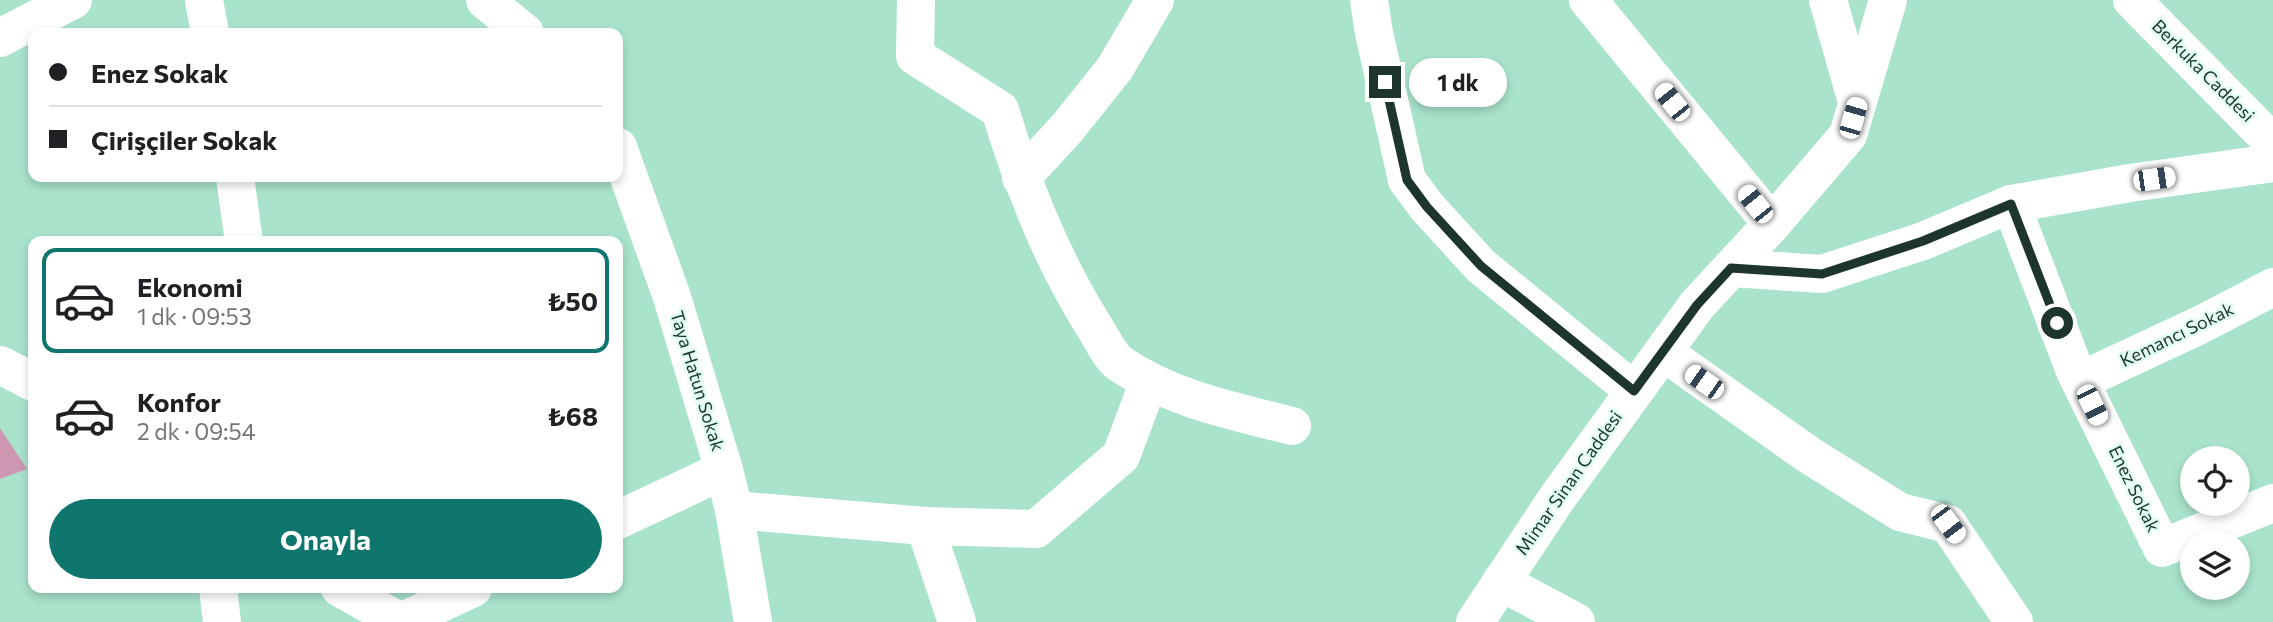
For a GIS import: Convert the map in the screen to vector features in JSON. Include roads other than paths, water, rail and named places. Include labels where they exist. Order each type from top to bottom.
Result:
[{"type":"street","points":[[0,38],[72,0]]},
{"type":"street","points":[[204,0],[209,28]]},
{"type":"street","points":[[485,0],[519,28]]},
{"type":"street","points":[[916,0],[915,56],[1000,110],[1021,178],[1068,285],[1116,361],[1161,388],[1292,426]]},
{"type":"street","points":[[1021,178],[1068,127],[1115,68],[1155,0]]},
{"type":"street","points":[[1369,0],[1407,180],[1427,207],[1481,266],[1634,391]]},
{"type":"street","points":[[1588,0],[1772,224]]},
{"type":"street","points":[[1828,0],[1857,102]]},
{"type":"street","name":"Mimar Sinan Caddesi","points":[[1475,622],[1557,498],[1697,305],[1772,224],[1848,135],[1888,0]]},
{"type":"street","name":"Berkuka Caddesi","points":[[2132,0],[2273,142]]},
{"type":"street","name":"Taya Hatun Sokak","points":[[623,161],[672,297],[724,470],[734,510],[753,622]]},
{"type":"street","points":[[1731,268],[1822,274],[1923,241],[2011,204],[2130,183],[2273,163]]},
{"type":"street","points":[[236,182],[243,236]]},
{"type":"street","name":"Enez Sokak","points":[[2011,204],[2080,381],[2162,548],[2273,503]]},
{"type":"street","name":"Kemancı Sokak","points":[[2080,381],[2200,325],[2273,287]]},
{"type":"street","points":[[1663,352],[1809,455],[1900,512],[1948,524],[2014,622]]},
{"type":"street","points":[[0,365],[28,379]]},
{"type":"street","points":[[734,510],[925,526],[1036,529],[1121,456],[1149,381]]},
{"type":"street","points":[[623,518],[724,470]]},
{"type":"street","points":[[925,526],[957,622]]},
{"type":"street","points":[[1501,582],[1576,622]]},
{"type":"street","points":[[219,593],[222,622]]},
{"type":"street","points":[[349,593],[401,622],[462,593]]}]
